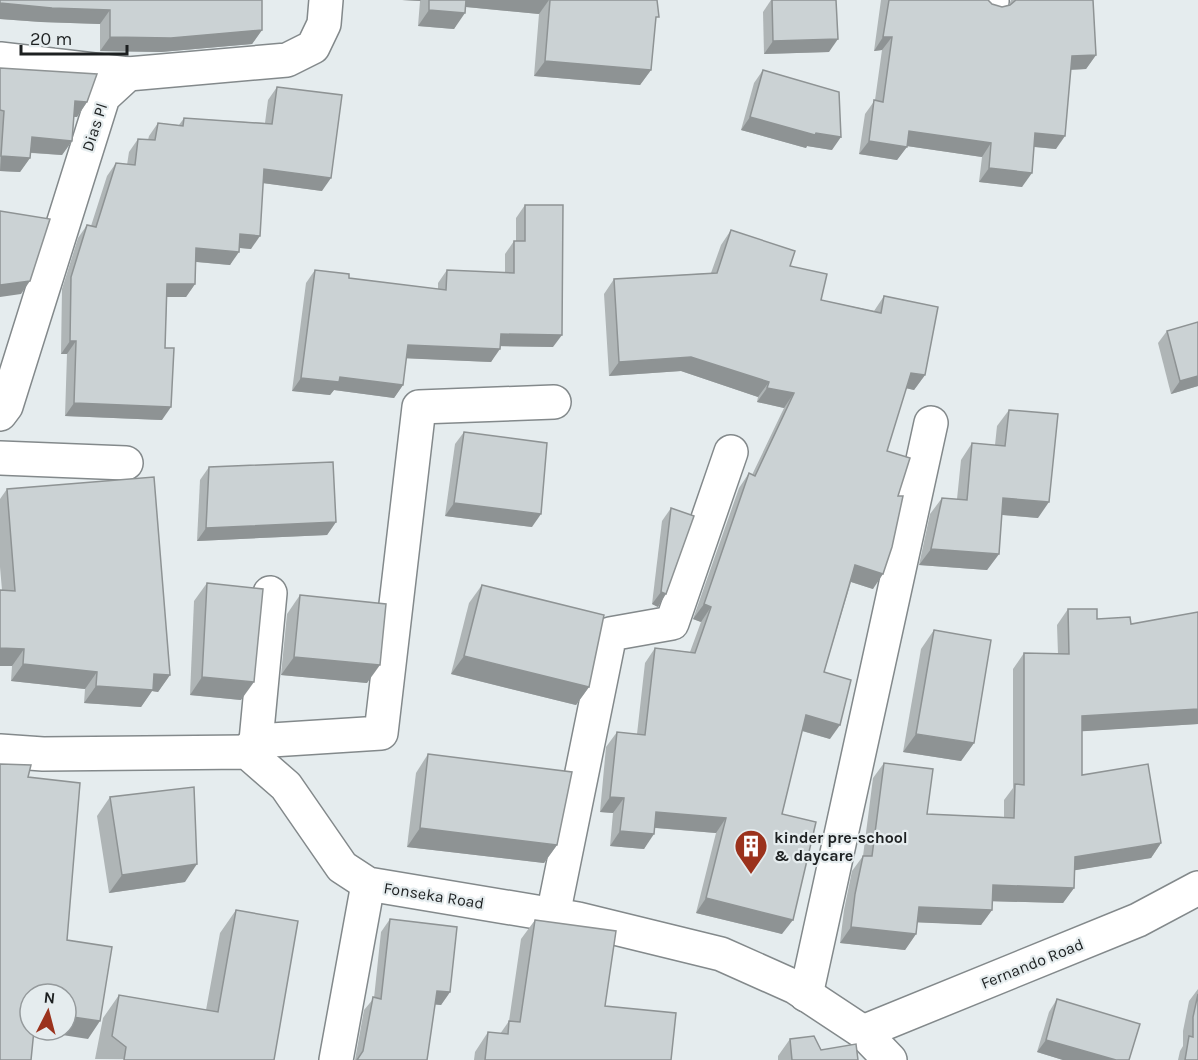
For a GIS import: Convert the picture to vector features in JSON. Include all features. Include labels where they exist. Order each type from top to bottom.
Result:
[{"type":"street","points":[[0,59],[128,74],[287,60],[313,47],[324,24],[326,0]]},
{"type":"street","name":"Dias Pl","points":[[0,414],[6,406],[104,97],[128,74]]},
{"type":"street","points":[[0,751],[43,754],[251,746],[381,733],[419,407],[554,402]]},
{"type":"street","points":[[806,994],[931,423]]},
{"type":"street","points":[[553,915],[610,634],[672,623],[731,452]]},
{"type":"street","points":[[0,458],[126,463]]},
{"type":"street","points":[[251,746],[270,592]]},
{"type":"street","name":"Fonseka Road","points":[[251,746],[286,786],[342,867],[368,884],[578,919],[721,954],[795,987],[863,1032],[890,1060]]},
{"type":"street","points":[[336,1060],[368,884]]},
{"type":"street","name":"Fernando Road","points":[[863,1032],[1138,920],[1198,888]]},
{"type":"building","points":[[0,0],[262,0],[262,30],[171,38],[110,37],[110,10],[52,8],[0,3]]},
{"type":"building","points":[[429,0],[466,0],[465,13],[429,10]]},
{"type":"building","points":[[550,0],[657,0],[659,17],[656,17],[651,70],[545,61]]},
{"type":"building","points":[[772,0],[836,0],[838,39],[773,41]]},
{"type":"building","points":[[889,0],[988,0],[1002,7],[1016,0],[1093,0],[1096,55],[1072,56],[1065,136],[1035,133],[1032,173],[989,168],[991,143],[909,131],[907,147],[869,141],[874,100],[883,102],[892,37],[883,37]]},
{"type":"building","points":[[0,68],[97,74],[87,102],[75,101],[72,141],[32,137],[30,158],[1,156],[4,111],[0,110]]},
{"type":"building","points":[[763,70],[839,92],[841,137],[816,133],[815,135],[750,117]]},
{"type":"building","points":[[277,87],[342,95],[331,178],[264,169],[260,236],[240,234],[239,252],[196,248],[195,284],[167,284],[165,348],[174,348],[171,407],[74,403],[76,341],[70,341],[71,277],[87,225],[96,227],[116,163],[135,165],[138,139],[155,140],[158,123],[183,126],[184,118],[272,124]]},
{"type":"building","points":[[525,205],[563,205],[562,335],[501,334],[500,349],[408,345],[403,385],[340,377],[339,382],[301,378],[315,270],[349,274],[349,278],[446,290],[447,270],[514,273],[514,241],[525,241]]},
{"type":"building","points":[[0,211],[50,219],[30,281],[0,285]]},
{"type":"building","points":[[731,230],[795,251],[790,266],[827,274],[821,300],[881,313],[884,296],[938,307],[925,375],[911,373],[887,451],[910,458],[898,496],[903,496],[892,547],[883,574],[855,565],[824,672],[851,680],[840,725],[806,715],[782,814],[816,822],[793,920],[706,898],[726,818],[656,812],[654,834],[620,831],[624,798],[610,797],[617,732],[645,735],[655,648],[695,653],[711,607],[704,604],[749,473],[755,476],[794,393],[767,388],[769,382],[691,357],[619,362],[614,279],[717,273]]},
{"type":"building","points":[[1198,322],[1198,376],[1180,381],[1167,331]]},
{"type":"building","points":[[1009,410],[1058,414],[1049,502],[1003,498],[999,554],[931,549],[942,498],[967,500],[972,443],[1005,446]]},
{"type":"building","points":[[464,432],[547,443],[541,514],[454,503]]},
{"type":"building","points":[[333,462],[336,522],[206,528],[209,467]]},
{"type":"building","points":[[154,477],[170,675],[154,674],[153,690],[96,686],[97,672],[23,664],[24,649],[0,648],[0,590],[15,591],[7,489]]},
{"type":"building","points":[[671,508],[694,516],[666,594],[661,592]]},
{"type":"building","points":[[207,583],[263,589],[254,682],[202,677]]},
{"type":"building","points":[[482,585],[604,615],[589,687],[464,656]]},
{"type":"building","points":[[300,595],[386,604],[380,665],[294,657]]},
{"type":"building","points":[[1068,609],[1097,609],[1097,619],[1130,617],[1131,624],[1198,612],[1198,709],[1082,716],[1082,775],[1148,764],[1161,843],[1075,857],[1074,888],[993,885],[992,910],[919,907],[916,934],[851,927],[863,856],[872,856],[884,763],[933,769],[927,814],[1014,818],[1015,784],[1024,785],[1024,653],[1069,654]]},
{"type":"building","points":[[934,630],[991,640],[974,743],[916,734]]},
{"type":"building","points":[[428,754],[572,772],[557,845],[420,828]]},
{"type":"building","points":[[0,764],[31,765],[28,777],[80,783],[67,940],[112,947],[100,1021],[78,1018],[78,982],[18,982],[18,1042],[33,1042],[31,1060],[0,1060]]},
{"type":"building","points":[[194,787],[197,864],[122,875],[110,797]]},
{"type":"building","points":[[236,910],[298,921],[274,1060],[124,1060],[126,1047],[112,1036],[119,995],[218,1012]]},
{"type":"building","points":[[390,919],[457,927],[450,992],[437,991],[427,1060],[357,1060],[363,1051],[373,997],[381,999]]},
{"type":"building","points":[[535,920],[616,931],[605,1006],[676,1013],[671,1060],[485,1060],[488,1032],[508,1034],[509,1021],[520,1022]]},
{"type":"building","points":[[1198,994],[1198,1060],[1185,1060],[1189,1036],[1193,1037],[1193,1017]]},
{"type":"building","points":[[1057,999],[1140,1024],[1129,1060],[1116,1060],[1046,1040]]},
{"type":"building","points":[[814,1036],[821,1050],[856,1044],[858,1060],[792,1060],[790,1039]]},
{"type":"place","name":"kinder pre-school & daycare","points":[[751,875]]}]
